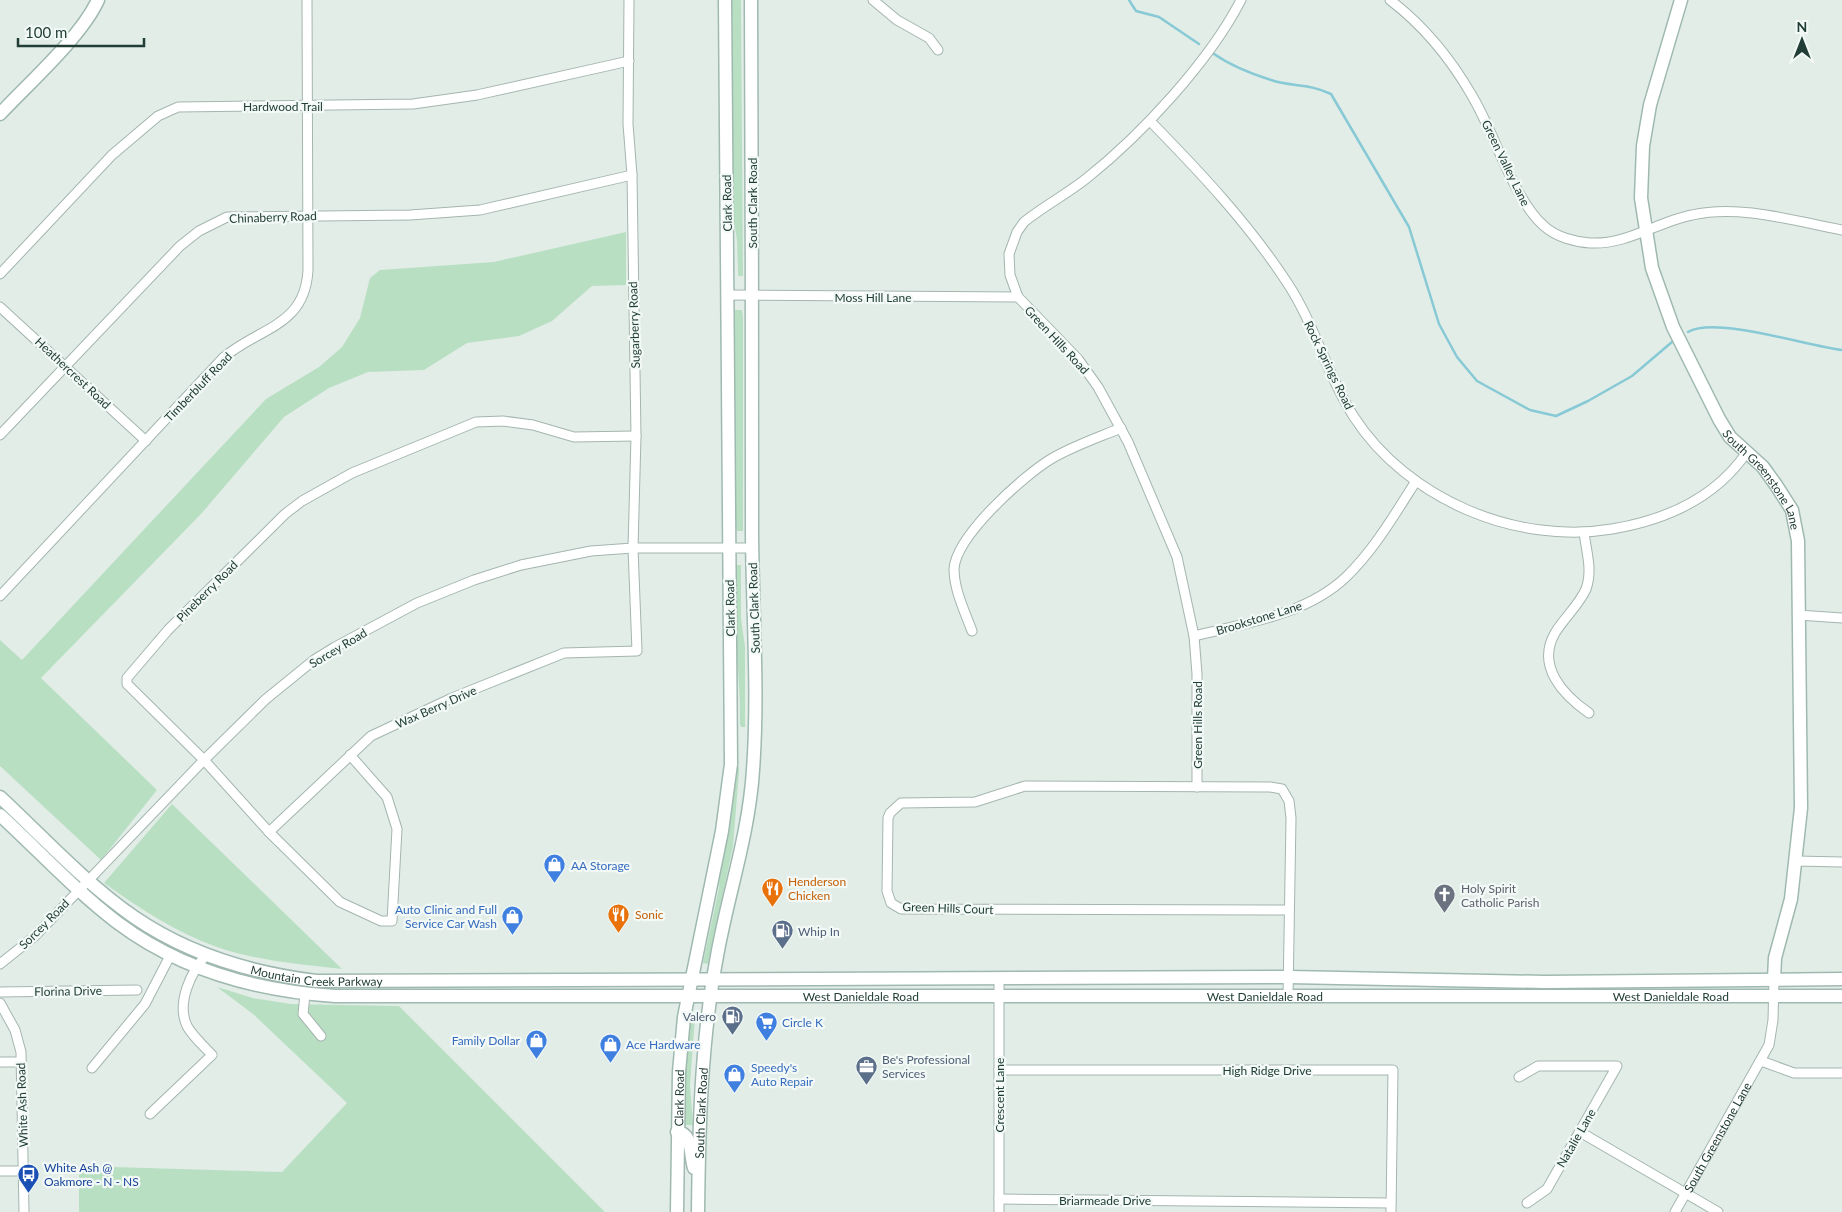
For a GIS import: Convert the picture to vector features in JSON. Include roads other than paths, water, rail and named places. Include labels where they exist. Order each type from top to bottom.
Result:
[{"type":"main road","points":[[0,114],[78,30],[92,12],[98,0]]},
{"type":"main road","name":"Clark Road","points":[[676,1212],[680,1064],[689,995],[722,830],[731,746],[725,0]]},
{"type":"main road","name":"South Clark Road","points":[[698,1212],[702,1066],[710,995],[748,814],[754,747],[756,676],[752,548],[751,0]]},
{"type":"main road","name":"South Greenstone Lane","points":[[1681,0],[1650,105],[1643,146],[1641,198],[1645,232],[1659,291],[1673,327],[1724,428],[1734,441],[1764,467],[1792,510],[1798,541],[1801,808],[1792,899],[1776,958],[1774,979]]},
{"type":"main road","points":[[731,746],[754,747]]},
{"type":"main road","name":"Mountain Creek Parkway","points":[[0,797],[88,880],[134,916],[167,937],[206,955],[243,968],[316,981],[692,980]]},
{"type":"main road","name":"Mountain Creek Parkway","points":[[0,815],[78,890],[119,924],[196,966],[255,986],[304,994],[335,996],[689,995]]},
{"type":"main road","name":"West Danieldale Road","points":[[692,980],[1289,977],[1485,981],[1842,979]]},
{"type":"main road","points":[[938,979],[939,996]]},
{"type":"main road","points":[[1382,996],[1383,979]]},
{"type":"main road","points":[[850,980],[852,996]]},
{"type":"main road","points":[[466,981],[466,996]]},
{"type":"main road","points":[[1485,981],[1485,996]]},
{"type":"main road","points":[[1593,996],[1594,981]]},
{"type":"main road","name":"West Danieldale Road","points":[[689,995],[1842,996]]},
{"type":"main road","points":[[677,1132],[683,1132],[687,1136],[698,1180]]},
{"type":"street","name":"Timberbluff Road","points":[[0,596],[223,358],[232,350],[282,323],[299,305],[307,288],[307,0]]},
{"type":"street","name":"Sugarberry Road","points":[[629,0],[628,124],[632,175],[636,436],[633,548],[637,651]]},
{"type":"street","points":[[873,0],[897,20],[929,38],[938,50]]},
{"type":"street","name":"Green Hills Road","points":[[1197,787],[1197,683],[1194,636],[1176,556],[1121,428],[1089,372],[1018,297],[1010,275],[1009,254],[1012,242],[1020,227],[1045,205],[1088,177],[1150,121],[1209,48],[1240,0]]},
{"type":"street","name":"Green Valley Lane","points":[[1390,0],[1430,37],[1450,62],[1479,108],[1525,203],[1546,228],[1573,240],[1589,243],[1620,240],[1677,219],[1709,212],[1773,217],[1842,230]]},
{"type":"street","name":"Hardwood Trail","points":[[0,274],[112,155],[158,116],[178,108],[198,106],[413,104],[476,95],[629,62]]},
{"type":"street","name":"Rock Springs Road","points":[[1150,121],[1229,206],[1272,258],[1292,290],[1355,418],[1378,446],[1416,481],[1462,508],[1497,522],[1543,530],[1584,532],[1646,522],[1684,508],[1701,498],[1729,475],[1747,452]]},
{"type":"street","name":"Chinaberry Road","points":[[0,436],[180,246],[199,231],[226,217],[410,215],[480,210],[632,175]]},
{"type":"street","name":"Moss Hill Lane","points":[[728,295],[1018,297]]},
{"type":"street","name":"Heathercrest Road","points":[[0,306],[146,441]]},
{"type":"street","name":"Pineberry Road","points":[[350,755],[387,797],[397,829],[392,921],[381,921],[340,902],[269,832],[204,760],[137,696],[127,684],[127,678],[168,630],[285,514],[302,501],[352,473],[476,422],[503,421],[533,425],[574,437],[636,436]]},
{"type":"street","points":[[972,631],[956,584],[954,569],[957,554],[964,540],[985,516],[1041,466],[1065,452],[1121,428]]},
{"type":"street","name":"Brookstone Lane","points":[[1194,636],[1288,611],[1328,592],[1363,559],[1416,481]]},
{"type":"street","points":[[1584,532],[1589,567],[1586,589],[1554,634],[1549,655],[1554,679],[1560,688],[1588,713]]},
{"type":"street","name":"Sorcey Road","points":[[0,964],[35,936],[204,760],[266,699],[314,660],[417,603],[474,580],[521,565],[592,551],[633,548],[752,548]]},
{"type":"street","points":[[1798,615],[1842,618]]},
{"type":"street","name":"Wax Berry Drive","points":[[269,832],[371,736],[452,698],[564,654],[637,651]]},
{"type":"street","name":"Green Hills Court","points":[[1288,996],[1291,818],[1290,800],[1286,794],[1277,788],[1025,786],[975,802],[902,803],[896,806],[888,818],[889,898],[896,907],[907,910],[1289,910]]},
{"type":"street","points":[[1796,861],[1842,862]]},
{"type":"street","points":[[92,1068],[145,1004],[171,954]]},
{"type":"street","points":[[150,1114],[212,1055],[192,1033],[186,1024],[183,1012],[187,990],[196,966],[206,955]]},
{"type":"street","name":"Crescent Lane","points":[[1000,978],[1000,1212]]},
{"type":"street","name":"South Greenstone Lane","points":[[1675,1212],[1769,1045],[1775,996],[1774,979]]},
{"type":"street","name":"Florina Drive","points":[[0,992],[137,990]]},
{"type":"street","points":[[304,994],[303,1014],[320,1036]]},
{"type":"street","name":"White Ash Road","points":[[0,1003],[16,1030],[19,1042],[24,1212]]},
{"type":"street","points":[[1761,1061],[1794,1073],[1842,1072]]},
{"type":"street","points":[[0,1062],[21,1062]]},
{"type":"street","name":"Natalie Lane","points":[[1519,1077],[1538,1066],[1617,1066],[1547,1189],[1527,1203]]},
{"type":"street","name":"High Ridge Drive","points":[[1000,1070],[1393,1070],[1391,1207]]},
{"type":"street","points":[[1580,1132],[1718,1212]]},
{"type":"street","points":[[0,1171],[24,1171]]},
{"type":"street","name":"Briarmeade Drive","points":[[1000,1200],[1391,1207]]},
{"type":"waterway","points":[[1129,0],[1136,11],[1159,17],[1199,44]]},
{"type":"waterway","points":[[1214,54],[1264,78],[1315,88],[1331,94],[1409,227],[1439,324],[1457,357],[1477,381],[1530,410],[1556,416],[1588,401],[1632,376],[1672,342]]},
{"type":"waterway","points":[[1688,332],[1701,328],[1740,330],[1842,350]]},
{"type":"place","name":"AA Storage","points":[[555,884]]},
{"type":"place","name":"Henderson Chicken","points":[[772,907]]},
{"type":"place","name":"Holy Spirit Catholic Parish","points":[[1445,914]]},
{"type":"place","name":"Sonic","points":[[619,933]]},
{"type":"place","name":"Auto Clinic and Full Service Car Wash","points":[[513,935]]},
{"type":"place","name":"Whip In","points":[[782,950]]},
{"type":"place","name":"Valero","points":[[732,1035]]},
{"type":"place","name":"Circle K","points":[[766,1041]]},
{"type":"place","name":"Family Dollar","points":[[536,1059]]},
{"type":"place","name":"Ace Hardware","points":[[610,1063]]},
{"type":"place","name":"Be's Professional Services","points":[[866,1085]]},
{"type":"place","name":"Speedy's Auto Repair","points":[[735,1093]]},
{"type":"place","name":"White Ash @ Oakmore - N - NS","points":[[28,1193]]}]
